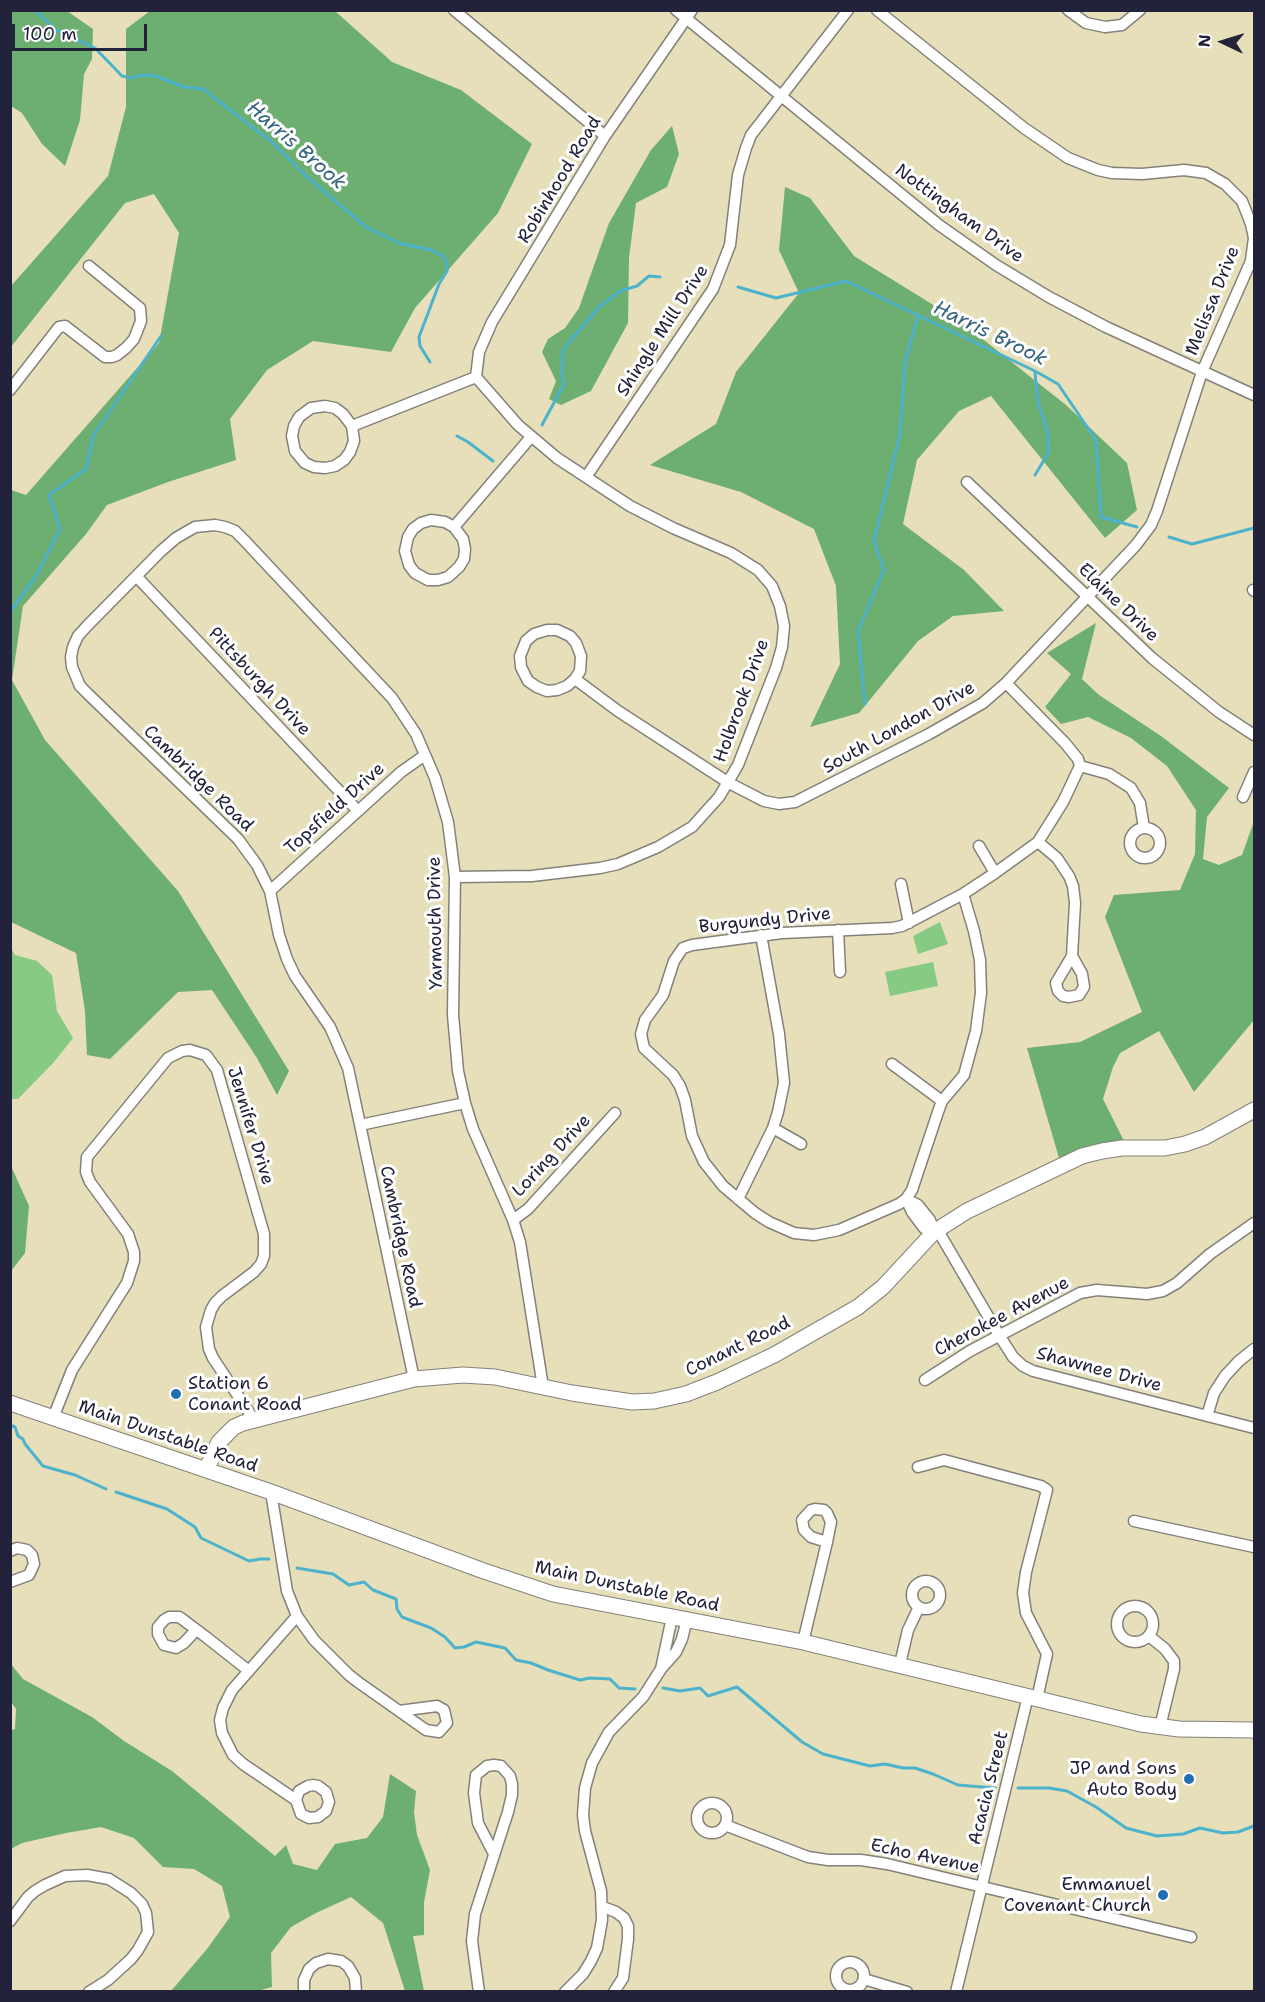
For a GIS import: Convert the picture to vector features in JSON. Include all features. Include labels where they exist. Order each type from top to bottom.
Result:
[{"type":"main road","name":"Conant Road","points":[[206,1470],[225,1434],[234,1427],[414,1379],[463,1375],[495,1377],[580,1395],[643,1402],[686,1394],[774,1355],[858,1307],[883,1287],[935,1230],[967,1211],[1082,1156],[1102,1150],[1165,1148],[1185,1144],[1205,1137],[1254,1110]]},
{"type":"main road","name":"Main Dunstable Road","points":[[10,1403],[271,1492],[520,1584],[584,1601],[803,1642],[1115,1718],[1197,1730],[1254,1730]]},
{"type":"street","points":[[454,10],[605,136]]},
{"type":"street","name":"Nottingham Drive","points":[[676,10],[689,15],[781,95],[939,225],[996,265],[1081,314],[1254,395]]},
{"type":"street","name":"Shingle Mill Drive","points":[[586,477],[713,289],[730,245],[738,175],[746,148],[761,121],[848,10]]},
{"type":"street","name":"Melissa Drive","points":[[877,10],[1024,128],[1075,161],[1098,170],[1127,174],[1196,171],[1215,177],[1235,192],[1242,201],[1251,224],[1254,250],[1246,275],[1202,372],[1163,495],[1151,525],[1136,545],[1088,597]]},
{"type":"street","points":[[1068,10],[1086,23],[1105,27],[1122,25],[1140,10]]},
{"type":"street","name":"Robinhood Road","points":[[476,377],[479,352],[492,322],[605,136],[689,15]]},
{"type":"street","points":[[10,390],[59,327],[65,326],[105,357],[117,355],[134,339],[141,321],[140,308],[89,266]]},
{"type":"street","points":[[352,426],[476,377]]},
{"type":"street","name":"Holbrook Drive","points":[[454,878],[532,876],[577,872],[618,864],[658,847],[692,827],[729,783],[752,729],[782,647],[784,627],[780,606],[772,586],[758,570],[745,561],[650,516],[606,491],[531,437],[505,412],[476,377]]},
{"type":"street","points":[[325,406],[335,408],[352,426],[354,436],[352,447],[344,460],[335,466],[314,467],[305,463],[295,451],[292,441],[294,426],[299,417],[310,408],[325,406]]},
{"type":"street","points":[[454,527],[531,437]]},
{"type":"street","name":"Elaine Drive","points":[[968,482],[1152,658],[1219,712],[1254,735]]},
{"type":"street","points":[[431,520],[441,520],[454,527],[460,534],[465,549],[464,559],[459,567],[448,577],[438,580],[429,580],[415,573],[405,556],[405,546],[410,533],[421,523],[431,520]]},
{"type":"street","name":"Yarmouth Drive","points":[[137,577],[176,538],[195,527],[215,525],[235,531],[385,690],[406,718],[425,755],[435,778],[448,822],[454,878],[453,1015],[458,1071],[465,1103],[485,1160],[513,1220],[524,1262],[543,1387]]},
{"type":"street","name":"Pittsburgh Drive","points":[[137,577],[358,811]]},
{"type":"street","name":"Cambridge Road","points":[[137,577],[78,636],[71,657],[75,677],[80,686],[104,710],[238,839],[270,891],[279,935],[287,958],[295,976],[330,1028],[343,1054],[351,1081],[414,1379]]},
{"type":"street","name":"South London Drive","points":[[575,679],[618,711],[729,783],[771,803],[787,804],[802,800],[983,704],[1088,597]]},
{"type":"street","points":[[547,630],[557,630],[570,636],[576,643],[581,656],[580,670],[575,679],[562,688],[552,691],[532,684],[525,676],[520,662],[521,651],[526,641],[534,634],[547,630]]},
{"type":"street","points":[[1006,682],[1065,743],[1078,759],[1080,766],[1109,774],[1131,788],[1140,803],[1144,828]]},
{"type":"street","name":"Topsfield Drive","points":[[270,891],[401,772],[425,755]]},
{"type":"street","name":"Burgundy Drive","points":[[906,1199],[853,1225],[814,1235],[794,1233],[755,1213],[716,1179],[704,1162],[692,1136],[680,1086],[673,1075],[644,1048],[641,1034],[645,1020],[663,995],[674,961],[683,948],[761,935],[892,928],[909,923],[963,894],[1038,842],[1063,802],[1080,766]]},
{"type":"street","points":[[1243,797],[1254,772]]},
{"type":"street","points":[[1038,842],[1057,858],[1073,886],[1075,903],[1072,956]]},
{"type":"street","points":[[980,846],[995,873]]},
{"type":"street","points":[[901,884],[909,923]]},
{"type":"street","points":[[935,1230],[918,1205],[906,1199],[915,1183],[942,1101],[959,1082],[967,1066],[976,1031],[981,993],[978,946],[963,894]]},
{"type":"street","points":[[838,930],[840,972]]},
{"type":"street","points":[[738,1199],[773,1128],[782,1098],[783,1071],[761,935]]},
{"type":"street","name":"Jennifer Drive","points":[[52,1418],[72,1370],[127,1283],[134,1261],[134,1252],[128,1234],[90,1182],[86,1172],[87,1157],[168,1058],[190,1050],[206,1055],[217,1070],[264,1234],[264,1256],[261,1264],[215,1303],[206,1327],[213,1358],[254,1420]]},
{"type":"street","points":[[892,1064],[942,1101]]},
{"type":"street","points":[[360,1125],[465,1103]]},
{"type":"street","name":"Loring Drive","points":[[513,1220],[528,1209],[615,1113]]},
{"type":"street","points":[[773,1128],[801,1144]]},
{"type":"street","name":"Cherokee Avenue","points":[[924,1380],[999,1335],[1073,1296],[1088,1291],[1106,1290],[1147,1294],[1163,1291],[1254,1223]]},
{"type":"street","name":"Shawnee Drive","points":[[935,1230],[1013,1357],[1023,1366],[1033,1371],[1254,1428]]},
{"type":"street","points":[[1207,1416],[1219,1385],[1231,1368],[1254,1349]]},
{"type":"street","name":"Acacia Street","points":[[918,1467],[944,1460],[1041,1486],[1047,1490],[1026,1572],[1023,1593],[1026,1613],[1047,1654],[982,1886],[956,1992]]},
{"type":"street","points":[[271,1492],[283,1573],[297,1616],[320,1647],[342,1669],[399,1711]]},
{"type":"street","points":[[1134,1521],[1254,1547]]},
{"type":"street","points":[[803,1642],[827,1542]]},
{"type":"street","points":[[10,1551],[17,1548],[27,1550],[32,1555],[34,1564],[29,1575],[10,1582]]},
{"type":"street","points":[[900,1664],[908,1630],[919,1607]]},
{"type":"street","points":[[296,1800],[238,1759],[226,1744],[220,1720],[232,1690],[297,1616]]},
{"type":"street","points":[[565,1992],[583,1974],[591,1961],[601,1932],[603,1907],[601,1891],[583,1815],[592,1763],[609,1732],[643,1697],[661,1669],[680,1618]]},
{"type":"street","points":[[196,1630],[249,1671]]},
{"type":"street","points":[[1149,1636],[1165,1649],[1174,1661],[1160,1726]]},
{"type":"street","points":[[479,1992],[473,1953],[473,1928],[478,1902],[494,1854],[508,1812],[512,1784],[506,1770],[494,1765],[487,1766],[477,1775],[474,1793],[478,1823],[494,1854]]},
{"type":"street","name":"Echo Avenue","points":[[725,1825],[808,1857],[871,1861],[1191,1937]]},
{"type":"street","points":[[10,1920],[35,1891],[65,1876],[87,1875],[109,1879],[131,1893],[142,1904],[146,1912],[148,1932],[131,1959],[108,1980],[89,1992]]},
{"type":"street","points":[[603,1907],[624,1918],[628,1926],[623,1978],[614,1992]]},
{"type":"street","points":[[304,1992],[304,1980],[309,1969],[320,1961],[332,1959],[341,1961],[351,1970],[356,1982],[356,1992]]},
{"type":"street","points":[[853,1963],[859,1966],[864,1979],[861,1985],[854,1990],[837,1989],[836,1973],[840,1966],[853,1963]]},
{"type":"street","points":[[864,1979],[906,1992]]},
{"type":"green space","points":[[11,10],[67,11],[93,29],[92,59],[84,74],[80,120],[65,166],[42,144],[22,113],[11,106]]},
{"type":"green space","points":[[150,11],[335,11],[392,62],[461,90],[532,144],[498,213],[415,308],[391,352],[313,341],[267,370],[230,419],[236,460],[107,505],[86,534],[23,606],[12,680],[45,740],[178,891],[289,1071],[277,1095],[257,1058],[212,990],[178,992],[110,1059],[87,1055],[85,1011],[76,953],[11,922],[11,490],[26,495],[159,343],[179,233],[154,194],[125,203],[11,347],[11,286],[108,176],[126,107],[126,29]]},
{"type":"green space","points":[[672,126],[679,154],[667,187],[636,203],[629,258],[628,323],[591,391],[561,405],[549,399],[556,381],[542,352],[548,339],[565,328],[579,308],[609,223],[651,150]]},
{"type":"green space","points":[[785,187],[810,198],[854,256],[961,322],[1066,405],[1127,463],[1137,510],[1105,538],[991,396],[959,411],[917,460],[903,524],[964,570],[1004,611],[953,616],[918,641],[859,713],[810,727],[840,664],[836,586],[814,529],[741,492],[650,465],[716,424],[736,372],[799,293],[779,250]]},
{"type":"green space","points":[[1096,623],[1082,679],[1099,695],[1161,736],[1229,788],[1207,817],[1203,859],[1219,865],[1242,855],[1254,821],[1254,1020],[1194,1092],[1159,1031],[1120,1053],[1103,1099],[1124,1141],[1080,1148],[1059,1158],[1027,1048],[1080,1042],[1142,1012],[1105,917],[1114,895],[1180,890],[1195,854],[1196,810],[1167,766],[1131,738],[1088,717],[1061,724],[1045,707],[1071,674],[1047,653]]},
{"type":"green space","points":[[940,922],[948,944],[918,954],[913,936]]},
{"type":"green space","points":[[10,947],[15,955],[37,961],[52,975],[57,1011],[73,1038],[54,1062],[18,1099],[11,1099]]},
{"type":"green space","points":[[933,962],[938,986],[890,996],[885,972]]},
{"type":"green space","points":[[11,1166],[29,1206],[25,1253],[11,1271]]},
{"type":"green space","points":[[11,1664],[23,1679],[92,1717],[124,1741],[172,1771],[275,1856],[286,1845],[293,1864],[317,1870],[335,1844],[367,1838],[383,1817],[390,1774],[416,1791],[414,1812],[417,1835],[430,1870],[424,1902],[424,1935],[413,1936],[424,1991],[405,1991],[383,1923],[351,1897],[291,1927],[271,1953],[272,1987],[254,1992],[171,1991],[207,1949],[230,1917],[222,1886],[194,1869],[163,1867],[134,1838],[101,1827],[22,1843],[11,1849],[10,1730],[15,1729],[16,1709],[11,1702]]},
{"type":"waterway","name":"Harris Brook","points":[[35,10],[56,30],[95,48],[122,76],[131,78],[143,75],[156,76],[184,87],[203,89],[273,143],[306,176],[366,227],[399,243],[431,250],[443,256],[447,263],[447,271],[439,284],[419,337],[420,346],[430,362]]},
{"type":"waterway","name":"Harris Brook","points":[[542,425],[564,384],[563,350],[599,307],[620,291],[637,286],[649,276],[660,277]]},
{"type":"waterway","name":"Harris Brook","points":[[738,287],[776,298],[846,281],[1058,384],[1096,440],[1101,517],[1137,527]]},
{"type":"waterway","points":[[865,704],[858,631],[884,570],[874,541],[900,434],[905,362],[918,316]]},
{"type":"waterway","points":[[10,612],[36,576],[60,529],[49,495],[86,469],[93,436],[161,336]]},
{"type":"waterway","points":[[1035,372],[1038,403],[1048,433],[1049,452],[1035,475]]},
{"type":"waterway","name":"Harris Brook","points":[[457,436],[493,461]]},
{"type":"waterway","name":"Harris Brook","points":[[1169,537],[1192,544],[1254,528]]},
{"type":"waterway","points":[[10,1425],[15,1427],[18,1436],[23,1439],[43,1466],[75,1475],[106,1489]]},
{"type":"waterway","points":[[116,1492],[167,1509],[195,1527],[201,1538],[249,1561],[269,1559]]},
{"type":"waterway","points":[[297,1568],[333,1574],[349,1585],[364,1582],[373,1590],[396,1599],[397,1609],[402,1617],[431,1628],[445,1637],[455,1648],[476,1642],[505,1648],[516,1660],[580,1680],[610,1679],[619,1688],[635,1689]]},
{"type":"waterway","points":[[663,1688],[680,1691],[700,1688],[708,1696],[737,1687],[802,1742],[823,1754],[870,1766],[885,1764],[915,1768],[958,1785],[995,1788]]},
{"type":"waterway","points":[[1018,1788],[1049,1788],[1067,1791],[1096,1807],[1126,1828],[1157,1836],[1183,1834],[1200,1828],[1223,1833],[1238,1832],[1254,1826]]},
{"type":"place","name":"Station 6 Conant Road","points":[[176,1394]]},
{"type":"place","name":"JP and Sons Auto Body","points":[[1189,1779]]},
{"type":"place","name":"Emmanuel Covenant Church","points":[[1163,1895]]}]
